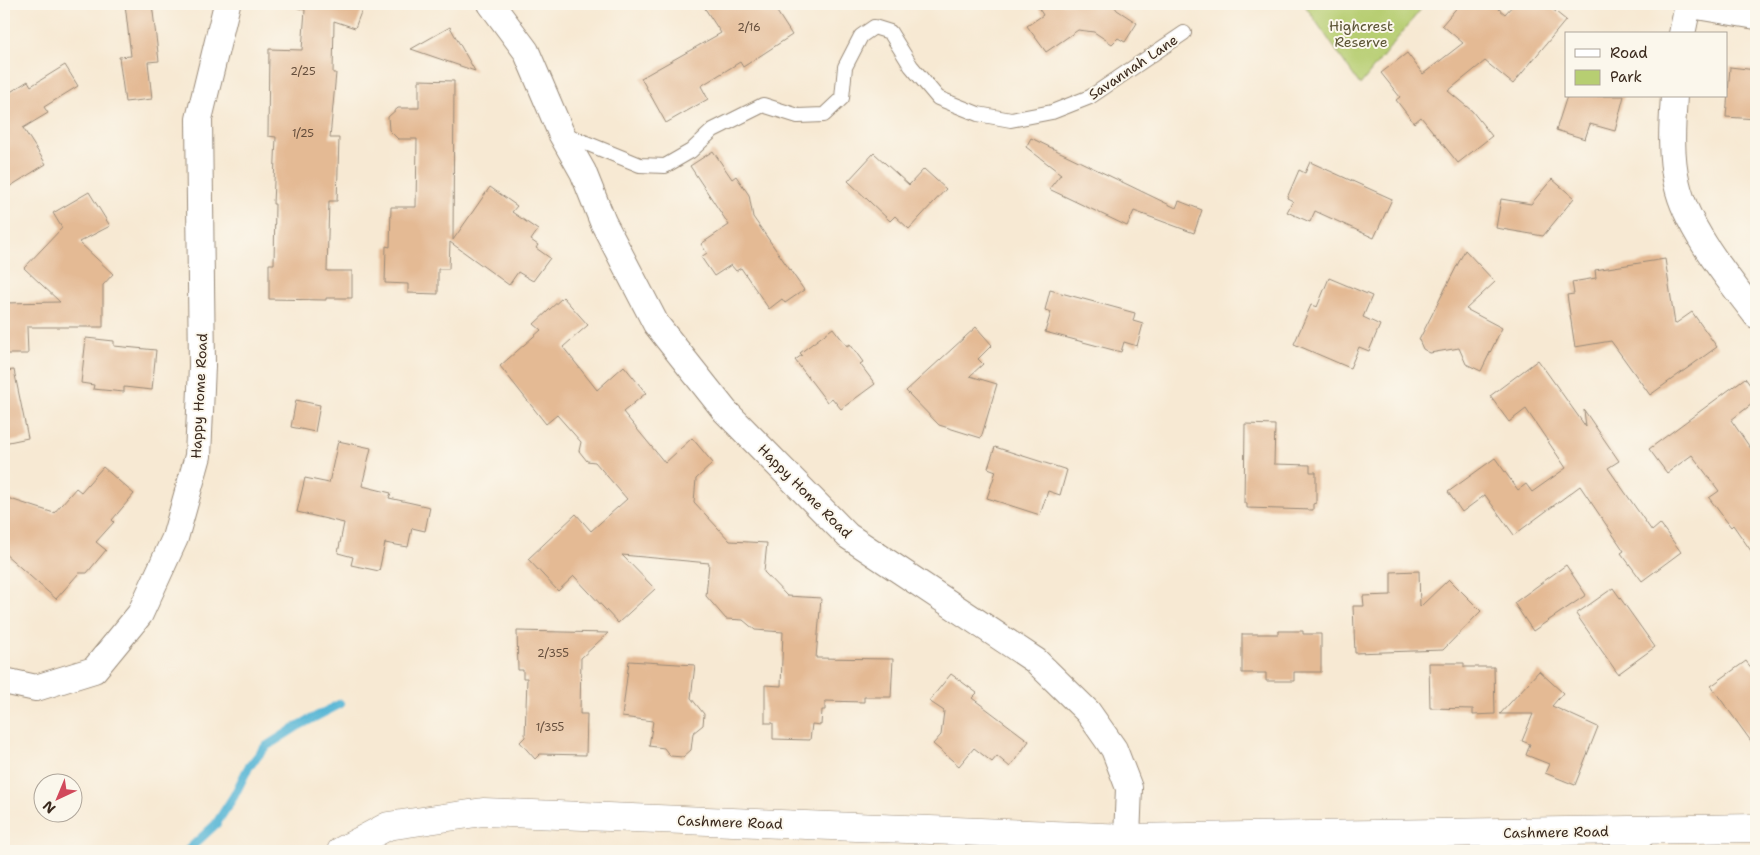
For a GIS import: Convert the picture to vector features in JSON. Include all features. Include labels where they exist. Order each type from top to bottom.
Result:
[{"type":"street","name":"Happy Home Road","points":[[4,680],[36,688],[94,670],[140,614],[175,538],[198,456],[202,366],[199,119],[227,4]]},
{"type":"street","name":"Happy Home Road","points":[[491,4],[526,51],[561,133],[583,172],[603,222],[656,324],[725,411],[848,536],[1036,661],[1088,712],[1114,749],[1129,788],[1129,845]]},
{"type":"street","points":[[1682,32],[1686,4],[1756,16]]},
{"type":"street","points":[[1674,98],[1672,146],[1677,185],[1692,226],[1756,315]]},
{"type":"street","name":"Cashmere Road","points":[[341,851],[388,826],[483,812],[1129,845],[1756,828]]},
{"type":"lane","name":"Savannah Lane","points":[[561,133],[640,165],[665,166],[691,151],[713,130],[763,105],[798,116],[824,115],[842,98],[846,67],[861,36],[874,27],[890,32],[911,66],[938,98],[978,114],[1011,120],[1052,112],[1090,97],[1184,33]]},
{"type":"lane","points":[[1634,851],[1655,830]]},
{"type":"green space","name":"Highcrest Reserve","points":[[1304,4],[1425,4],[1360,85]]},
{"type":"building","points":[[125,4],[152,4],[159,61],[148,62],[152,99],[125,102],[119,57],[131,56]]},
{"type":"building","points":[[295,4],[364,4],[355,28],[334,21],[333,73],[336,73],[330,138],[339,138],[337,201],[329,201],[327,271],[352,271],[352,298],[326,298],[326,300],[269,299],[269,264],[274,264],[275,204],[273,204],[276,137],[268,136],[269,49],[302,50],[305,10],[295,7]]},
{"type":"building","points":[[702,4],[772,4],[792,35],[743,67],[740,62],[701,86],[708,99],[666,123],[641,78],[721,33]]},
{"type":"building","points":[[1036,4],[1113,4],[1117,10],[1137,23],[1125,42],[1118,38],[1112,44],[1094,32],[1078,30],[1046,52],[1027,26],[1043,15]]},
{"type":"building","points":[[1460,4],[1493,4],[1505,14],[1514,4],[1546,4],[1566,20],[1513,84],[1485,61],[1448,91],[1472,111],[1492,136],[1458,163],[1421,117],[1414,123],[1396,100],[1400,97],[1381,73],[1407,53],[1423,74],[1463,43],[1442,25]]},
{"type":"building","points":[[450,27],[475,71],[411,49]]},
{"type":"building","points":[[65,65],[78,86],[44,107],[48,113],[23,128],[46,164],[4,190],[4,96],[28,81],[31,86]]},
{"type":"building","points":[[1730,67],[1756,70],[1756,119],[1726,117]]},
{"type":"building","points":[[419,80],[454,81],[453,240],[490,187],[517,206],[512,212],[538,230],[531,240],[538,245],[536,248],[550,258],[533,281],[518,272],[509,285],[450,242],[449,269],[438,269],[438,294],[408,293],[408,284],[385,283],[386,246],[390,247],[391,207],[416,207],[417,139],[398,139],[389,130],[388,117],[398,108],[419,108]]},
{"type":"building","points":[[1566,98],[1623,98],[1615,131],[1590,124],[1585,139],[1556,130]]},
{"type":"building","points":[[1031,138],[1176,208],[1179,201],[1202,210],[1194,233],[1134,211],[1127,226],[1049,189],[1061,174],[1026,147]]},
{"type":"building","points":[[713,151],[732,179],[736,176],[749,195],[753,217],[804,290],[785,303],[782,299],[769,309],[741,268],[736,271],[731,265],[714,276],[701,257],[707,253],[701,244],[729,225],[690,166]]},
{"type":"building","points":[[874,153],[909,185],[924,169],[946,189],[909,229],[895,216],[890,221],[848,181]]},
{"type":"building","points":[[1310,162],[1392,199],[1374,238],[1315,211],[1310,222],[1287,212],[1293,201],[1287,198],[1299,170],[1305,173]]},
{"type":"building","points":[[1552,179],[1574,198],[1543,236],[1496,228],[1501,199],[1531,204]]},
{"type":"building","points":[[89,192],[110,226],[79,242],[113,274],[103,285],[103,327],[27,327],[28,354],[4,354],[4,303],[60,302],[24,268],[62,228],[53,213]]},
{"type":"building","points":[[1465,250],[1495,282],[1466,309],[1502,328],[1481,371],[1466,364],[1459,348],[1430,353],[1423,349],[1419,340]]},
{"type":"building","points":[[1665,259],[1675,324],[1692,312],[1717,347],[1650,395],[1611,341],[1575,347],[1567,295],[1574,294],[1572,282],[1596,278],[1595,270]]},
{"type":"building","points":[[1329,278],[1372,296],[1363,317],[1380,325],[1369,351],[1359,347],[1350,368],[1294,344],[1311,305],[1317,307]]},
{"type":"building","points":[[1050,290],[1135,313],[1133,321],[1143,324],[1137,346],[1124,342],[1121,352],[1045,332],[1051,312],[1045,310]]},
{"type":"building","points":[[563,297],[588,325],[563,347],[597,390],[624,366],[646,393],[623,412],[665,463],[692,438],[713,463],[696,479],[694,502],[730,541],[767,543],[764,572],[787,596],[821,598],[816,658],[893,659],[891,697],[864,697],[864,702],[825,701],[821,725],[812,724],[810,740],[773,739],[773,723],[765,723],[765,685],[781,686],[783,632],[755,630],[743,620],[726,619],[706,596],[709,563],[622,555],[655,589],[618,623],[574,576],[558,591],[528,559],[576,514],[591,531],[627,499],[595,462],[587,461],[579,451],[581,442],[557,415],[546,424],[500,366],[541,330],[534,324]]},
{"type":"building","points":[[976,327],[992,345],[978,359],[983,364],[970,376],[997,384],[981,438],[939,425],[906,391]]},
{"type":"building","points":[[833,328],[847,346],[850,344],[863,362],[860,364],[875,384],[841,409],[832,398],[827,402],[795,360],[802,355],[800,353]]},
{"type":"building","points":[[86,338],[114,341],[114,346],[156,350],[152,390],[124,387],[124,392],[93,389],[94,385],[81,383]]},
{"type":"building","points":[[1538,360],[1586,427],[1584,410],[1619,461],[1608,468],[1652,531],[1660,524],[1681,552],[1642,581],[1621,553],[1624,551],[1580,486],[1514,535],[1485,495],[1462,512],[1448,492],[1495,458],[1518,490],[1526,484],[1532,492],[1566,468],[1526,409],[1509,422],[1490,396]]},
{"type":"building","points":[[14,370],[28,438],[4,443],[4,371]]},
{"type":"building","points":[[1745,378],[1756,393],[1756,401],[1731,420],[1756,456],[1756,558],[1733,525],[1731,527],[1709,498],[1719,491],[1692,455],[1667,473],[1649,449]]},
{"type":"building","points":[[296,400],[320,405],[315,432],[291,427]]},
{"type":"building","points":[[1245,424],[1275,425],[1274,464],[1310,465],[1310,472],[1316,472],[1316,503],[1313,504],[1313,510],[1247,508],[1247,504],[1244,503]]},
{"type":"building","points":[[338,441],[371,448],[362,486],[391,493],[389,498],[430,507],[425,531],[412,528],[408,547],[385,543],[379,571],[351,565],[353,557],[338,553],[344,523],[297,512],[305,478],[329,483]]},
{"type":"building","points":[[995,447],[1067,470],[1060,495],[1048,491],[1040,515],[987,498],[996,471],[988,468]]},
{"type":"building","points":[[103,467],[134,494],[112,520],[114,522],[96,542],[106,550],[87,573],[79,573],[56,599],[4,553],[4,497],[54,513],[76,488],[81,492]]},
{"type":"building","points":[[1566,565],[1586,595],[1533,631],[1514,603]]},
{"type":"building","points":[[1419,571],[1420,607],[1449,579],[1481,611],[1443,650],[1355,653],[1353,606],[1364,606],[1363,596],[1391,595],[1391,572]]},
{"type":"building","points":[[1613,588],[1655,647],[1618,674],[1576,614]]},
{"type":"building","points":[[517,631],[608,633],[581,658],[580,714],[587,714],[586,755],[540,754],[535,759],[520,742],[525,737],[527,678],[523,678],[523,670],[518,670]]},
{"type":"building","points":[[1278,631],[1303,631],[1303,634],[1321,634],[1321,672],[1294,672],[1294,681],[1266,681],[1266,673],[1242,673],[1242,634],[1278,634]]},
{"type":"building","points":[[629,661],[695,665],[691,698],[704,714],[703,725],[693,733],[691,750],[683,757],[670,756],[664,748],[649,746],[653,721],[622,717]]},
{"type":"building","points":[[1746,661],[1756,674],[1756,748],[1711,686]]},
{"type":"building","points":[[1429,663],[1464,663],[1464,667],[1494,667],[1495,714],[1473,715],[1473,709],[1430,708]]},
{"type":"building","points":[[1539,671],[1563,693],[1552,706],[1598,727],[1575,785],[1545,773],[1549,764],[1526,755],[1530,744],[1522,741],[1533,714],[1500,714]]},
{"type":"building","points":[[951,674],[977,693],[972,698],[1029,741],[1010,767],[997,756],[992,762],[974,748],[959,766],[933,744],[941,735],[944,711],[929,701]]},
{"type":"waterway","points":[[187,851],[216,824],[234,796],[248,768],[265,747],[298,726],[340,704]]}]
